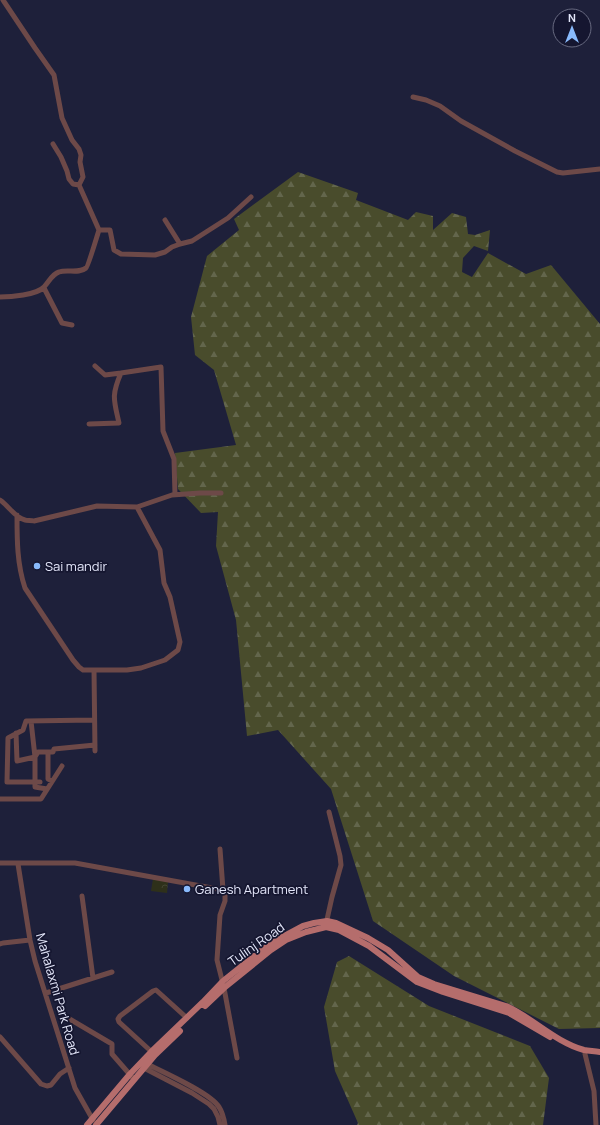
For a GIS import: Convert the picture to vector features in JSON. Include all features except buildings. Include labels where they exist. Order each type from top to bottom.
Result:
[{"type":"main road","name":"Tulinj Road","points":[[87,1125],[187,1018],[223,985],[286,940],[326,924]]},
{"type":"main road","points":[[326,924],[369,946],[417,982],[443,992],[509,1012],[564,1045],[600,1056]]},
{"type":"main road","name":"Tulinj Road","points":[[153,1053],[223,985]]},
{"type":"main road","points":[[585,1052],[600,1052]]},
{"type":"main road","name":"Tulinj Road","points":[[96,1125],[132,1077]]},
{"type":"street","points":[[3,0],[54,75],[62,118],[81,155],[80,162],[83,177],[79,185]]},
{"type":"street","points":[[413,97],[426,100],[440,106],[461,121],[557,172],[600,169]]},
{"type":"street","points":[[53,144],[62,159],[72,184],[79,185]]},
{"type":"street","points":[[0,297],[9,297],[36,292],[44,288],[53,275],[58,272],[81,270],[88,266],[99,230],[79,185]]},
{"type":"street","points":[[99,230],[110,230],[114,250],[121,254],[155,255],[165,252],[172,247],[192,241],[207,233],[228,218],[251,197]]},
{"type":"street","points":[[165,220],[180,244]]},
{"type":"street","points":[[44,288],[62,323],[72,325]]},
{"type":"street","points":[[95,366],[105,375],[161,367],[163,431],[174,459],[175,495]]},
{"type":"street","points":[[89,424],[119,424],[114,399],[115,386],[121,373]]},
{"type":"street","points":[[0,500],[24,520],[34,521],[97,506],[137,507],[175,495],[221,493]]},
{"type":"street","points":[[17,515],[18,561],[25,588],[79,667],[83,670],[127,670],[141,668],[165,660],[178,650],[180,642],[170,597],[164,583],[160,550],[137,507]]},
{"type":"street","points":[[16,733],[17,761],[35,757],[38,752],[53,752],[54,749],[95,748],[94,670]]},
{"type":"street","points":[[38,782],[7,782],[8,738],[23,730],[26,721],[94,720]]},
{"type":"street","points":[[31,721],[38,782],[35,787],[47,789]]},
{"type":"street","points":[[48,752],[48,779],[52,781]]},
{"type":"street","points":[[0,800],[41,799],[62,766]]},
{"type":"street","points":[[326,924],[341,865],[329,812]]},
{"type":"street","points":[[220,849],[225,901],[220,915],[217,955],[237,1058]]},
{"type":"street","points":[[0,863],[75,863],[223,890]]},
{"type":"street","name":"Mahalaxmi Park Road","points":[[18,864],[30,940],[58,1037],[75,1088],[96,1125]]},
{"type":"street","points":[[82,896],[93,978]]},
{"type":"street","points":[[0,944],[30,940]]},
{"type":"street","points":[[46,993],[112,972]]},
{"type":"street","points":[[153,1053],[119,1022],[118,1019],[120,1016],[156,990],[187,1018]]},
{"type":"street","points":[[68,1018],[112,1044],[112,1054],[132,1077]]},
{"type":"street","points":[[0,1037],[41,1084],[47,1086],[51,1085],[60,1074],[69,1068]]},
{"type":"street","points":[[585,1052],[594,1091],[596,1125]]},
{"type":"street","points":[[143,1065],[209,1104],[214,1109],[220,1125]]},
{"type":"street","points":[[143,1065],[194,1088],[212,1100],[219,1106],[225,1125]]},
{"type":"green space","points":[[298,172],[358,193],[356,200],[408,220],[416,212],[433,216],[433,230],[452,213],[466,217],[468,234],[475,235],[490,230],[488,251],[474,246],[463,258],[462,272],[472,277],[488,253],[526,274],[551,265],[600,324],[600,1028],[559,1029],[454,976],[373,921],[331,789],[278,730],[247,736],[236,620],[216,546],[218,512],[201,513],[178,489],[175,453],[236,445],[214,370],[195,355],[191,317],[207,256],[239,230],[234,219]]},
{"type":"green space","points":[[153,879],[168,882],[167,893],[151,891]]},
{"type":"green space","points":[[349,956],[429,1006],[530,1046],[549,1078],[543,1125],[357,1125],[358,1123],[335,1071],[324,1007],[337,962]]},
{"type":"place","name":"Sai mandir","points":[[37,566]]},
{"type":"place","name":"Ganesh Apartment","points":[[187,889]]}]
